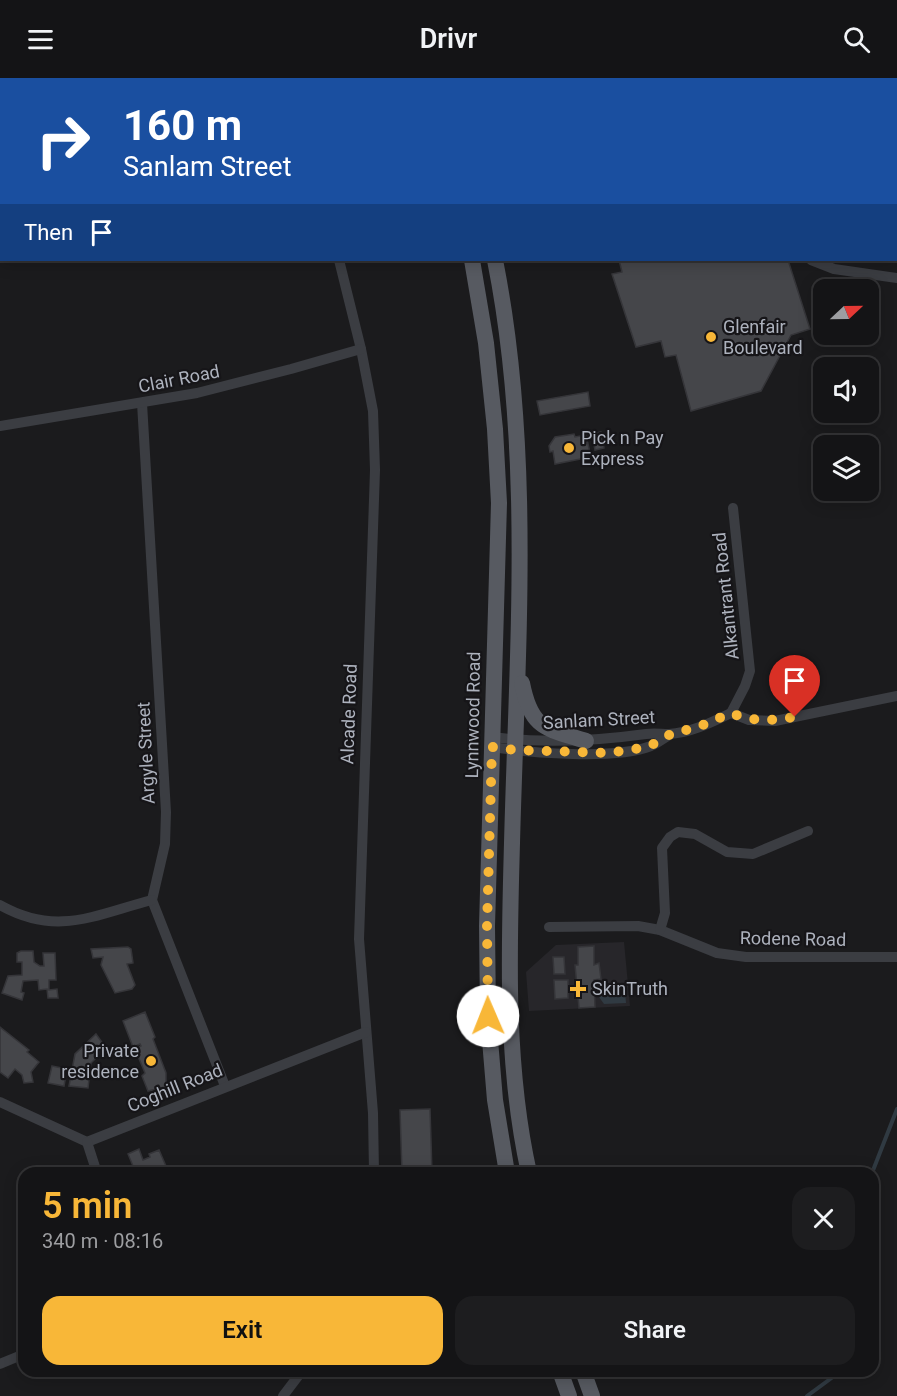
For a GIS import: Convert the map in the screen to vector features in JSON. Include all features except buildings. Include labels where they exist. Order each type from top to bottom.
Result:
[{"type":"main road","name":"Lynnwood Road","points":[[472,261],[486,343],[495,429],[498,492],[487,926],[488,1016],[495,1100],[506,1167]]},
{"type":"main road","points":[[495,261],[511,355],[520,535],[510,1013],[517,1093],[528,1167]]},
{"type":"main road","points":[[517,658],[530,713],[536,721],[551,731],[586,741]]},
{"type":"street","name":"Alcade Road","points":[[339,261],[361,349],[373,411],[375,470],[359,939],[373,1113],[374,1167]]},
{"type":"street","points":[[814,261],[834,269],[897,278]]},
{"type":"street","name":"Clair Road","points":[[0,426],[142,403],[240,383],[361,349]]},
{"type":"street","name":"Argyle Street","points":[[142,403],[166,812],[165,844],[152,900]]},
{"type":"street","name":"Alkantrant Road","points":[[731,713],[750,671],[733,508]]},
{"type":"street","points":[[731,713],[749,720],[775,721],[897,696]]},
{"type":"street","name":"Sanlam Street","points":[[493,742],[608,753],[648,747],[671,734],[698,727],[731,713]]},
{"type":"street","name":"Sanlam Street","points":[[515,745],[586,741],[654,733],[671,734]]},
{"type":"street","points":[[660,930],[665,913],[662,848],[670,837],[678,832],[695,834],[727,852],[753,854],[808,831]]},
{"type":"street","points":[[0,905],[16,914],[39,921],[59,923],[152,900],[225,1086]]},
{"type":"street","name":"Rodene Road","points":[[549,927],[638,926],[660,930],[717,953],[746,957],[897,957]]},
{"type":"street","name":"Coghill Road","points":[[87,1142],[366,1032]]},
{"type":"street","points":[[0,1102],[87,1142],[95,1167]]},
{"type":"street","points":[[0,1364],[18,1356]]},
{"type":"street","points":[[282,1396],[297,1377]]},
{"type":"shaded area","name":"SkinTruth","points":[[624,942],[630,1006],[529,1011],[526,972],[556,945]]},
{"type":"shaded area","points":[[602,989],[625,991],[626,1003],[604,1004],[599,997]]},
{"type":"waterway","points":[[874,1167],[897,1109]]},
{"type":"waterway","points":[[807,1396],[833,1377]]},
{"type":"place","name":"Glenfair Boulevard","points":[[711,337]]},
{"type":"place","name":"Pick n Pay Express","points":[[569,448]]},
{"type":"place","name":"SkinTruth","points":[[578,989]]},
{"type":"place","name":"Private residence","points":[[151,1061]]},
{"type":"route","points":[[488,1016],[487,926],[492,747],[515,750],[608,753],[648,747],[671,734],[698,727],[731,713],[749,720],[775,721],[795,717]]}]
